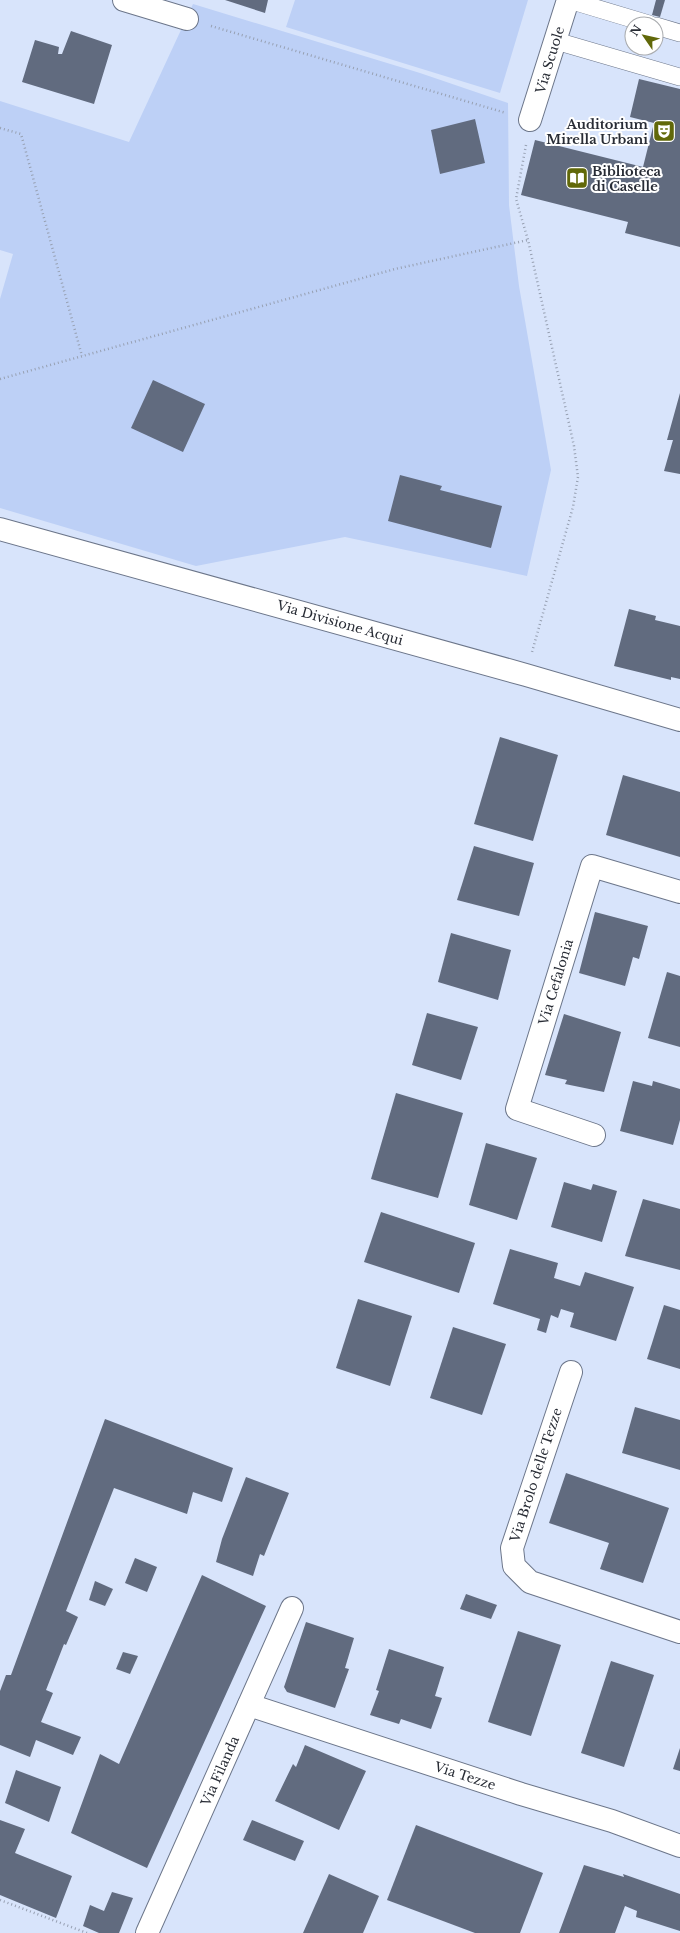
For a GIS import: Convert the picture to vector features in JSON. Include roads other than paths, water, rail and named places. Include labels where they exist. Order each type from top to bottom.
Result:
[{"type":"street","points":[[124,0],[188,19]]},
{"type":"street","name":"Via Scuole","points":[[530,120],[568,0]]},
{"type":"street","name":"Via Divisione Acqui","points":[[0,529],[526,675],[680,720]]},
{"type":"street","name":"Via Cefalonia","points":[[594,1135],[517,1109],[592,866],[680,892]]},
{"type":"street","name":"Via Brolo delle Tezze","points":[[571,1372],[512,1548],[514,1566],[530,1582],[680,1632]]},
{"type":"street","name":"Via Filanda","points":[[148,1933],[292,1608]]},
{"type":"street","name":"Via Tezze","points":[[249,1705],[521,1794],[612,1821],[680,1846]]},
{"type":"lane","points":[[568,0],[624,17]]},
{"type":"lane","points":[[664,29],[680,34]]},
{"type":"lane","points":[[556,41],[680,77]]},
{"type":"place","name":"Auditorium Mirella Urbani","points":[[664,131]]},
{"type":"place","name":"Biblioteca di Caselle","points":[[577,178]]}]
